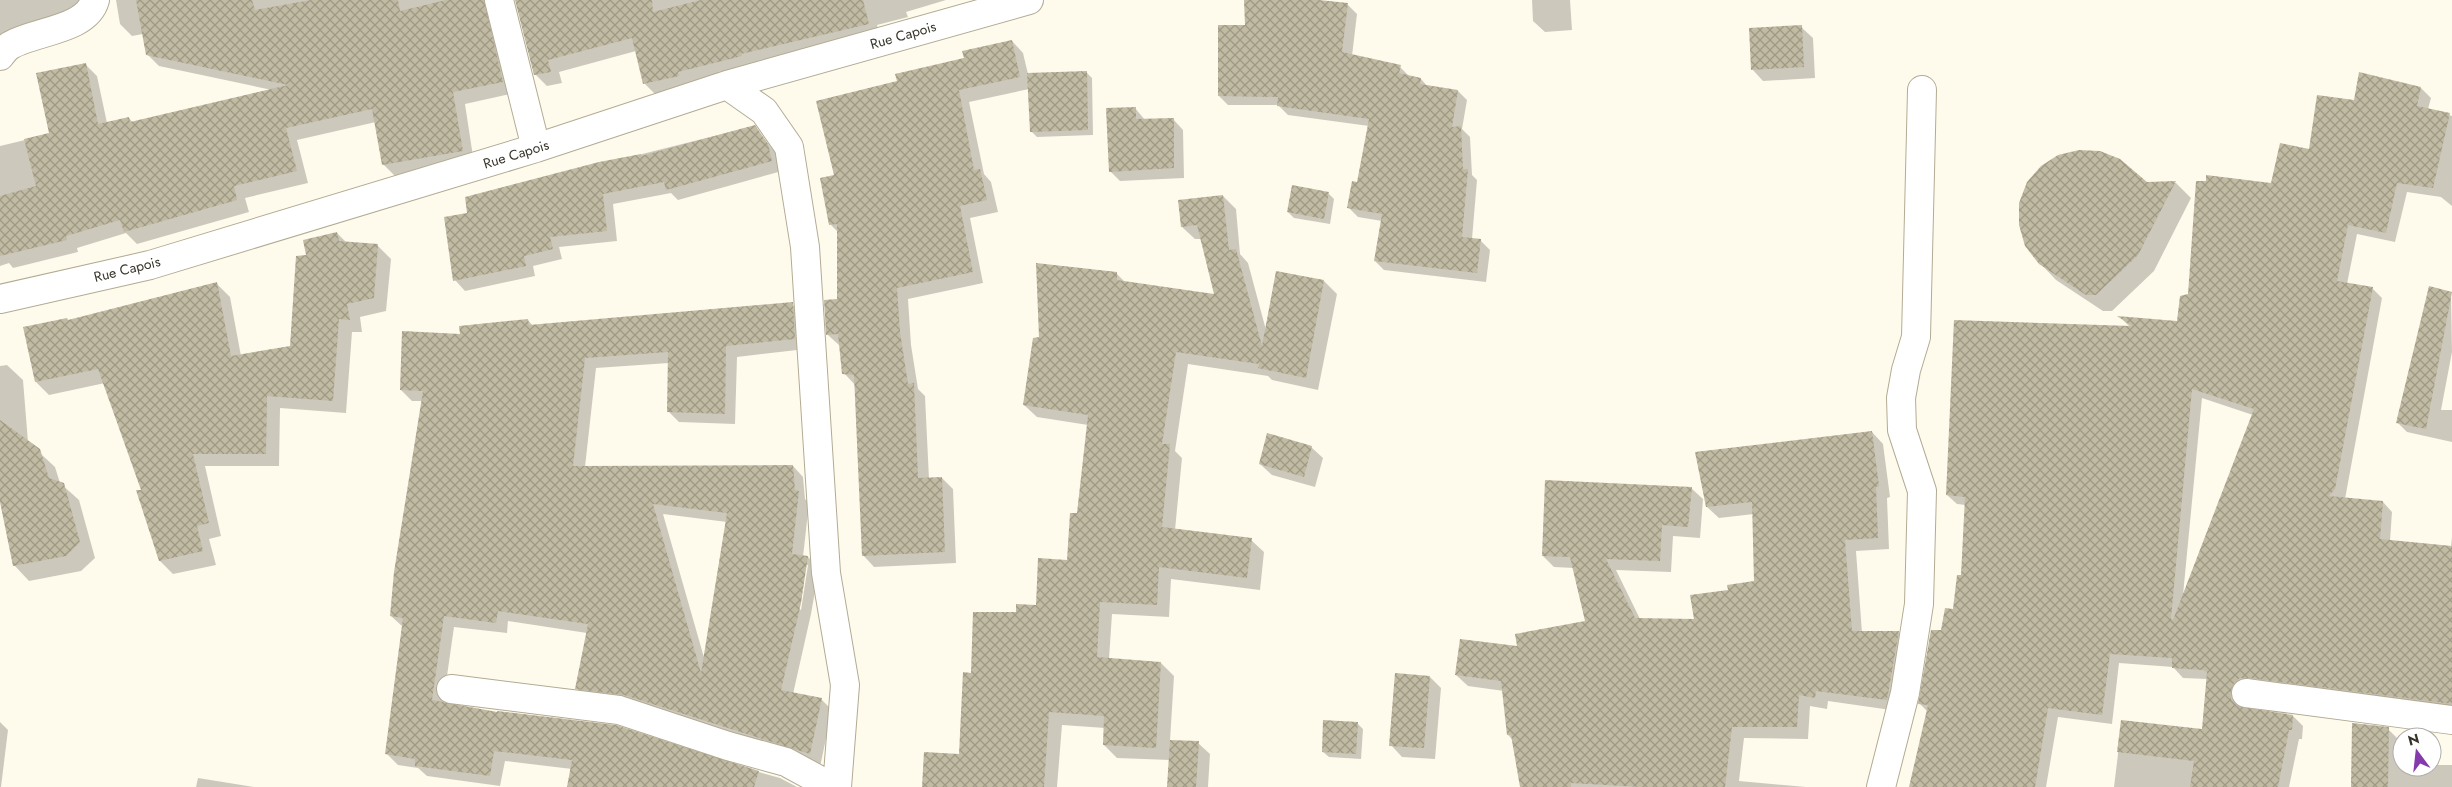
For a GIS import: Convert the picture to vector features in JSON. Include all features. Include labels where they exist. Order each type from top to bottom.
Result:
[{"type":"street","points":[[0,56],[10,45],[81,20],[93,7],[95,0]]},
{"type":"street","points":[[499,0],[536,148]]},
{"type":"street","name":"Rue Capois","points":[[0,299],[150,265],[536,148],[727,84],[1029,0]]},
{"type":"street","points":[[727,84],[764,111],[789,147],[798,196],[806,256],[826,573],[845,685],[837,787]]},
{"type":"street","points":[[1881,787],[1905,693],[1919,604],[1922,491],[1902,430],[1901,398],[1906,370],[1916,337],[1922,90]]},
{"type":"street","points":[[451,689],[619,710],[728,746],[786,762],[832,787]]},
{"type":"street","points":[[2246,693],[2452,720]]},
{"type":"building","points":[[136,0],[252,0],[255,10],[311,0],[398,0],[400,11],[446,0],[484,0],[503,82],[453,92],[463,151],[382,165],[372,109],[286,128],[297,171],[234,186],[237,200],[124,232],[120,220],[66,236],[67,240],[0,256],[0,196],[36,186],[24,139],[49,133],[36,73],[86,63],[98,124],[129,117],[130,122],[288,85],[146,55]]},
{"type":"building","points":[[515,0],[652,0],[653,12],[701,0],[863,0],[869,24],[741,54],[742,56],[678,72],[679,76],[643,84],[632,38],[548,60],[551,72],[534,75]]},
{"type":"building","points":[[1244,0],[1319,0],[1348,3],[1342,52],[1401,65],[1399,73],[1421,78],[1420,84],[1458,90],[1452,127],[1461,126],[1463,169],[1468,169],[1462,237],[1481,239],[1477,273],[1374,261],[1382,214],[1347,208],[1352,181],[1357,182],[1369,119],[1277,106],[1278,97],[1218,96],[1218,25],[1245,25]]},
{"type":"building","points":[[1802,25],[1804,67],[1751,70],[1749,28]]},
{"type":"building","points":[[1012,40],[1020,77],[959,90],[974,170],[980,169],[987,200],[960,206],[973,272],[897,288],[900,332],[908,384],[914,383],[918,478],[942,477],[945,552],[862,556],[854,375],[842,374],[838,334],[826,335],[824,300],[837,299],[837,224],[829,225],[820,178],[834,175],[816,101],[897,81],[895,74],[964,58],[962,51]]},
{"type":"building","points":[[1087,71],[1088,130],[1030,132],[1027,73]]},
{"type":"building","points":[[2359,72],[2421,87],[2417,106],[2450,113],[2433,188],[2397,183],[2386,233],[2348,225],[2337,281],[2373,287],[2335,489],[2329,496],[2383,501],[2380,539],[2452,546],[2452,704],[2240,678],[2234,683],[2231,690],[2231,699],[2237,706],[2293,715],[2292,730],[2289,730],[2278,787],[2190,787],[2194,761],[2117,752],[2121,720],[2202,729],[2207,672],[2203,670],[2172,668],[2172,658],[2110,654],[2102,715],[2048,708],[2035,787],[1909,787],[1928,705],[1918,704],[1931,630],[1941,630],[1945,608],[1953,609],[1957,575],[1961,575],[1965,497],[1946,495],[1954,320],[2132,326],[2117,316],[2177,321],[2180,296],[2188,294],[2196,181],[2206,181],[2206,175],[2271,183],[2280,143],[2309,149],[2317,95],[2354,100]],"holes":[[[2192,389],[2254,409],[2173,620],[2171,619]]]},
{"type":"building","points":[[1136,107],[1136,119],[1174,118],[1174,168],[1109,172],[1106,108]]},
{"type":"building","points":[[755,125],[768,144],[772,161],[666,190],[664,182],[603,194],[607,231],[550,237],[553,249],[524,256],[526,266],[453,281],[444,217],[467,213],[465,197],[599,162],[641,154],[641,156]]},
{"type":"building","points":[[2079,150],[2100,151],[2120,159],[2147,182],[2176,181],[2138,255],[2096,295],[2086,295],[2039,264],[2025,246],[2019,225],[2019,203],[2027,182],[2041,166],[2058,155]]},
{"type":"building","points":[[1292,185],[1329,192],[1324,219],[1287,212]]},
{"type":"building","points":[[1223,195],[1229,250],[1236,249],[1262,346],[1276,271],[1324,280],[1306,378],[1258,368],[1259,364],[1176,352],[1162,444],[1170,444],[1162,527],[1252,538],[1247,578],[1159,567],[1157,605],[1100,602],[1097,657],[1161,662],[1156,748],[1103,745],[1104,716],[1049,712],[1044,787],[922,787],[924,752],[959,754],[963,672],[971,673],[973,612],[1016,612],[1016,604],[1036,605],[1038,558],[1067,560],[1070,513],[1077,513],[1088,415],[1023,405],[1033,338],[1039,337],[1036,263],[1117,272],[1117,280],[1214,294],[1197,225],[1181,227],[1178,200]]},
{"type":"building","points":[[337,232],[339,241],[378,244],[374,298],[347,304],[350,320],[339,319],[333,401],[267,396],[266,454],[193,454],[209,523],[197,526],[203,551],[159,561],[136,490],[141,490],[98,369],[35,382],[23,327],[67,318],[68,320],[217,282],[231,356],[290,346],[296,256],[306,255],[303,240]]},
{"type":"building","points":[[2429,286],[2452,292],[2426,429],[2396,423]]},
{"type":"building","points":[[793,302],[795,339],[726,346],[725,414],[667,412],[668,352],[585,358],[573,466],[793,465],[795,490],[799,491],[792,554],[808,556],[801,603],[781,690],[822,698],[810,754],[624,695],[575,689],[588,624],[498,611],[496,623],[444,616],[432,700],[497,712],[616,725],[759,771],[754,787],[567,787],[572,760],[494,751],[490,776],[415,766],[415,759],[385,754],[403,618],[390,616],[394,572],[423,391],[400,390],[402,331],[460,334],[459,326],[528,319],[529,325]],"holes":[[[653,504],[727,513],[701,673]]]},
{"type":"building","points":[[0,420],[40,449],[49,478],[64,483],[80,542],[66,556],[13,566],[0,502]]},
{"type":"building","points":[[1872,431],[1879,486],[1876,487],[1878,538],[1845,540],[1852,631],[1899,631],[1887,700],[1816,691],[1815,698],[1799,695],[1797,727],[1732,727],[1725,787],[1641,787],[1571,783],[1571,787],[1520,787],[1511,735],[1507,735],[1501,681],[1455,675],[1460,639],[1517,646],[1515,634],[1585,621],[1570,557],[1542,556],[1545,480],[1692,487],[1688,527],[1662,525],[1660,561],[1606,559],[1635,618],[1694,619],[1690,595],[1728,590],[1727,585],[1754,581],[1752,502],[1706,507],[1695,452]]},
{"type":"building","points":[[1267,433],[1312,446],[1304,477],[1259,464]]},
{"type":"building","points":[[1395,673],[1430,676],[1424,748],[1389,746]]},
{"type":"building","points":[[1323,720],[1358,722],[1356,754],[1322,752]]},
{"type":"building","points":[[2352,723],[2389,727],[2388,787],[2351,787]]},
{"type":"building","points":[[1170,740],[1199,741],[1196,787],[1167,787]]}]
